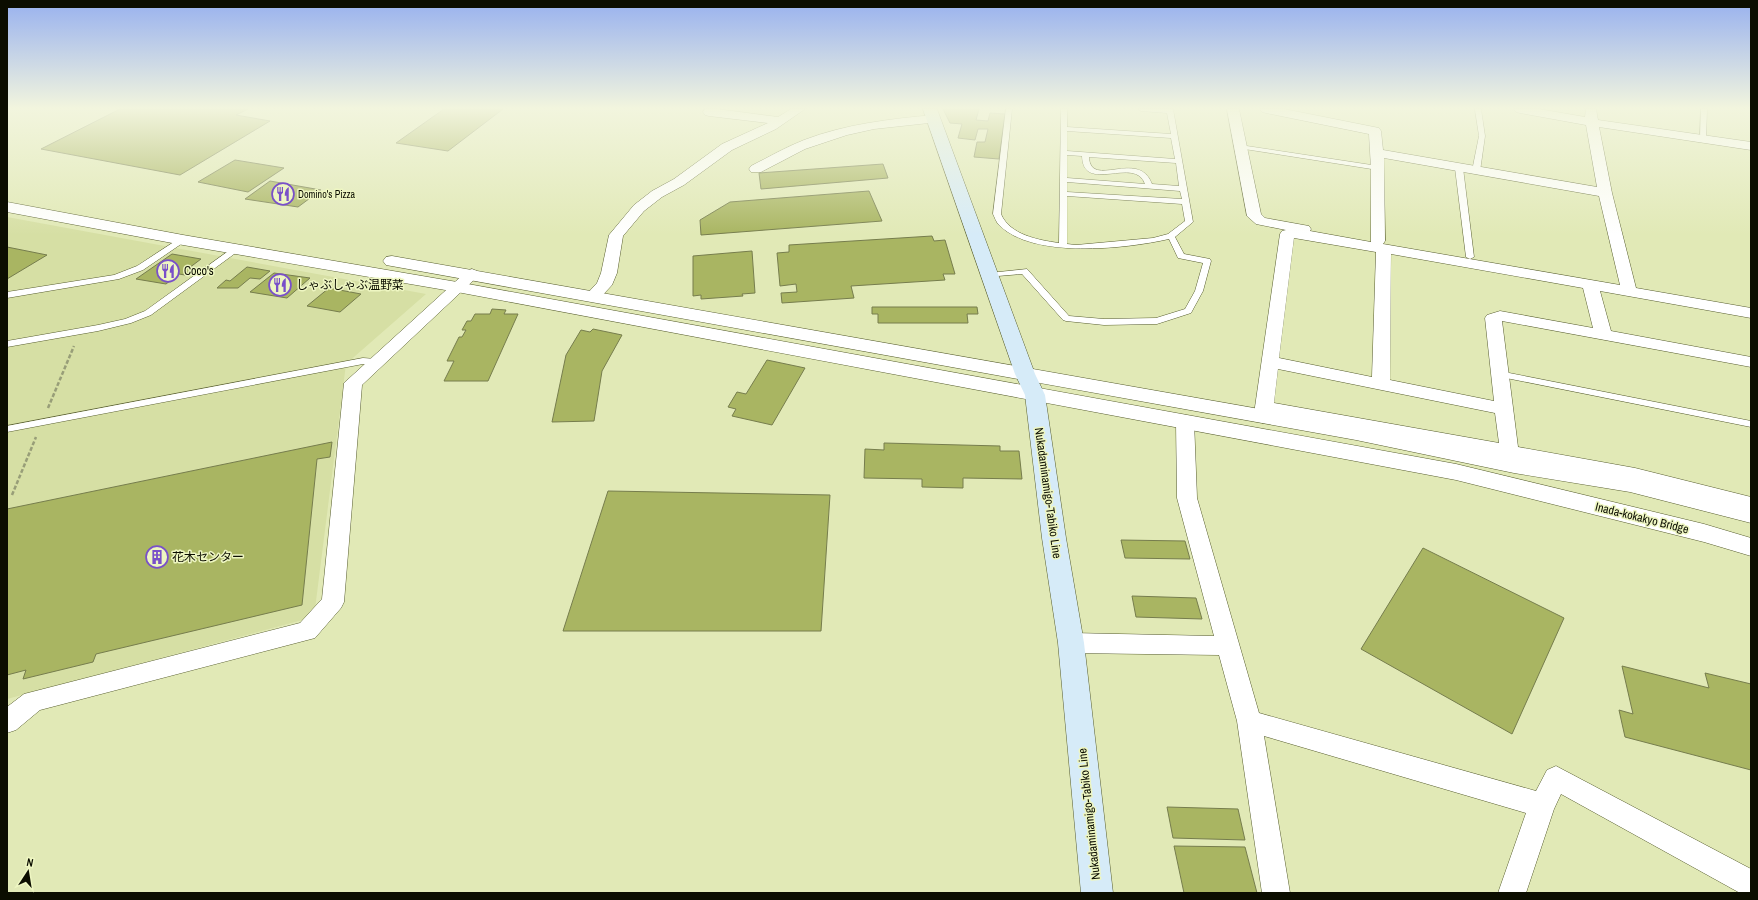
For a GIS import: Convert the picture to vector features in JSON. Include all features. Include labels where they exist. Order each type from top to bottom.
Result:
[{"type":"main road","name":"Nukadaminamigo-Tabiko Line","points":[[945,151],[1025,374],[1035,395],[1054,538],[1071,643],[1097,893]]},
{"type":"street","points":[[594,296],[604,285],[609,273],[616,235],[639,208],[721,151]]},
{"type":"street","points":[[756,170],[794,151]]},
{"type":"street","points":[[1241,151],[1254,216],[1261,221],[1590,285],[1628,287]]},
{"type":"street","points":[[1377,151],[1381,245],[1380,384]]},
{"type":"street","points":[[1598,151],[1628,287]]},
{"type":"street","points":[[1377,154],[1606,193]]},
{"type":"street","points":[[7,192],[320,249],[464,280],[1035,395],[1376,456],[1497,494],[1751,562]]},
{"type":"street","points":[[7,207],[238,249],[594,296],[796,334],[1025,374],[1263,412],[1356,433],[1511,459],[1635,475],[1751,504]]},
{"type":"street","points":[[1263,412],[1287,234],[1295,233],[1470,257],[1628,287],[1751,313]]},
{"type":"street","points":[[7,722],[33,701],[306,631],[333,602],[353,383],[464,280]]},
{"type":"street","points":[[1590,285],[1603,334]]},
{"type":"street","points":[[1511,459],[1503,409],[1493,318],[1500,316],[1751,362]]},
{"type":"street","points":[[1270,362],[1503,409]]},
{"type":"street","points":[[1185,421],[1187,498],[1226,646],[1248,721],[1276,893]]},
{"type":"street","name":"Inada-kokakyo Bridge","points":[[1376,456],[1456,472],[1532,492],[1704,533],[1751,547]]},
{"type":"street","points":[[1511,459],[1630,484],[1751,514]]},
{"type":"street","name":"Inada-kokakyo Bridge","points":[[1511,459],[1625,494],[1751,530]]},
{"type":"street","points":[[1071,643],[1226,646]]},
{"type":"street","points":[[1248,721],[1542,805]]},
{"type":"street","points":[[1512,893],[1542,805],[1556,778],[1751,884]]},
{"type":"lane","points":[[1004,151],[997,214],[1001,223],[1018,235],[1044,243],[1063,246],[1091,246],[1153,240],[1171,236],[1189,222],[1177,151]]},
{"type":"lane","points":[[1266,151],[1378,168]]},
{"type":"lane","points":[[1476,171],[1479,151]]},
{"type":"lane","points":[[1063,246],[1063,153],[1179,161]]},
{"type":"lane","points":[[1085,154],[1088,168],[1104,173],[1114,173],[1120,170],[1137,171],[1144,174],[1148,178],[1149,186]]},
{"type":"lane","points":[[1459,168],[1470,257]]},
{"type":"lane","points":[[1063,180],[1184,189]]},
{"type":"lane","points":[[1063,194],[1186,202]]},
{"type":"lane","points":[[989,275],[1024,271],[1066,318],[1104,322],[1157,321],[1188,311],[1199,291],[1207,261],[1181,256],[1171,236]]},
{"type":"lane","points":[[7,295],[116,277],[140,268],[183,240]]},
{"type":"lane","points":[[7,344],[98,328],[148,313],[238,249]]},
{"type":"lane","points":[[7,429],[363,361],[376,362]]},
{"type":"lane","points":[[1500,374],[1751,424]]},
{"type":"shaded area","points":[[7,217],[426,294],[346,364],[314,617],[7,699]]},
{"type":"building","points":[[52,151],[220,151],[180,175]]},
{"type":"building","points":[[975,151],[1000,151],[999,159],[974,157]]},
{"type":"building","points":[[235,160],[284,168],[248,192],[198,182]]},
{"type":"building","points":[[883,164],[888,178],[761,189],[759,173]]},
{"type":"building","name":"Domino's Pizza","points":[[270,181],[321,190],[298,207],[245,199]]},
{"type":"building","points":[[869,191],[882,221],[701,235],[700,220],[730,202]]},
{"type":"building","points":[[932,236],[934,241],[945,240],[955,274],[943,274],[945,280],[851,286],[854,298],[782,303],[781,293],[797,292],[796,284],[780,286],[777,253],[789,252],[789,245]]},
{"type":"building","points":[[7,247],[47,255],[7,279]]},
{"type":"building","points":[[752,251],[755,293],[742,294],[743,296],[701,299],[701,295],[693,296],[693,256]]},
{"type":"building","name":"Coco's","points":[[172,254],[201,259],[189,268],[193,269],[185,275],[179,274],[166,284],[136,279]]},
{"type":"building","points":[[247,267],[270,271],[260,279],[250,278],[238,288],[217,288],[226,280],[230,281]]},
{"type":"building","name":"しゃぶしゃぶ温野菜","points":[[274,273],[310,278],[287,298],[250,292]]},
{"type":"building","points":[[329,288],[361,294],[340,312],[307,306]]},
{"type":"building","points":[[872,307],[977,307],[978,314],[967,314],[968,323],[878,323],[878,314],[872,314]]},
{"type":"building","points":[[492,309],[506,310],[504,314],[518,314],[488,381],[444,381],[454,361],[447,361],[459,337],[462,337],[466,330],[462,330],[467,321],[471,321],[475,314],[490,314]]},
{"type":"building","points":[[593,329],[622,335],[602,371],[594,421],[552,422],[566,355],[581,330],[590,332]]},
{"type":"building","points":[[767,360],[805,368],[772,425],[732,416],[736,409],[728,407],[737,392],[746,394]]},
{"type":"building","name":"花木センター","points":[[332,442],[330,457],[317,459],[302,605],[96,654],[93,662],[23,679],[26,670],[7,675],[7,509]]},
{"type":"building","points":[[884,443],[1000,446],[1000,451],[1019,451],[1022,479],[963,478],[963,488],[922,487],[922,479],[864,478],[865,449],[884,450]]},
{"type":"building","points":[[608,491],[830,495],[821,631],[563,631]]},
{"type":"building","points":[[1121,540],[1185,541],[1190,559],[1125,558]]},
{"type":"building","points":[[1423,548],[1564,618],[1512,734],[1361,649]]},
{"type":"building","points":[[1132,596],[1196,598],[1202,619],[1136,617]]},
{"type":"building","points":[[1622,666],[1709,688],[1705,673],[1751,684],[1751,770],[1625,737],[1619,710],[1633,714]]},
{"type":"building","points":[[1167,807],[1238,809],[1245,840],[1173,838]]},
{"type":"building","points":[[1174,846],[1245,847],[1257,893],[1184,893]]},
{"type":"place","name":"Domino's Pizza","points":[[283,194]]},
{"type":"place","name":"Coco's","points":[[168,271]]},
{"type":"place","name":"しゃぶしゃぶ温野菜","points":[[280,285]]},
{"type":"place","name":"花木センター","points":[[157,557]]}]
